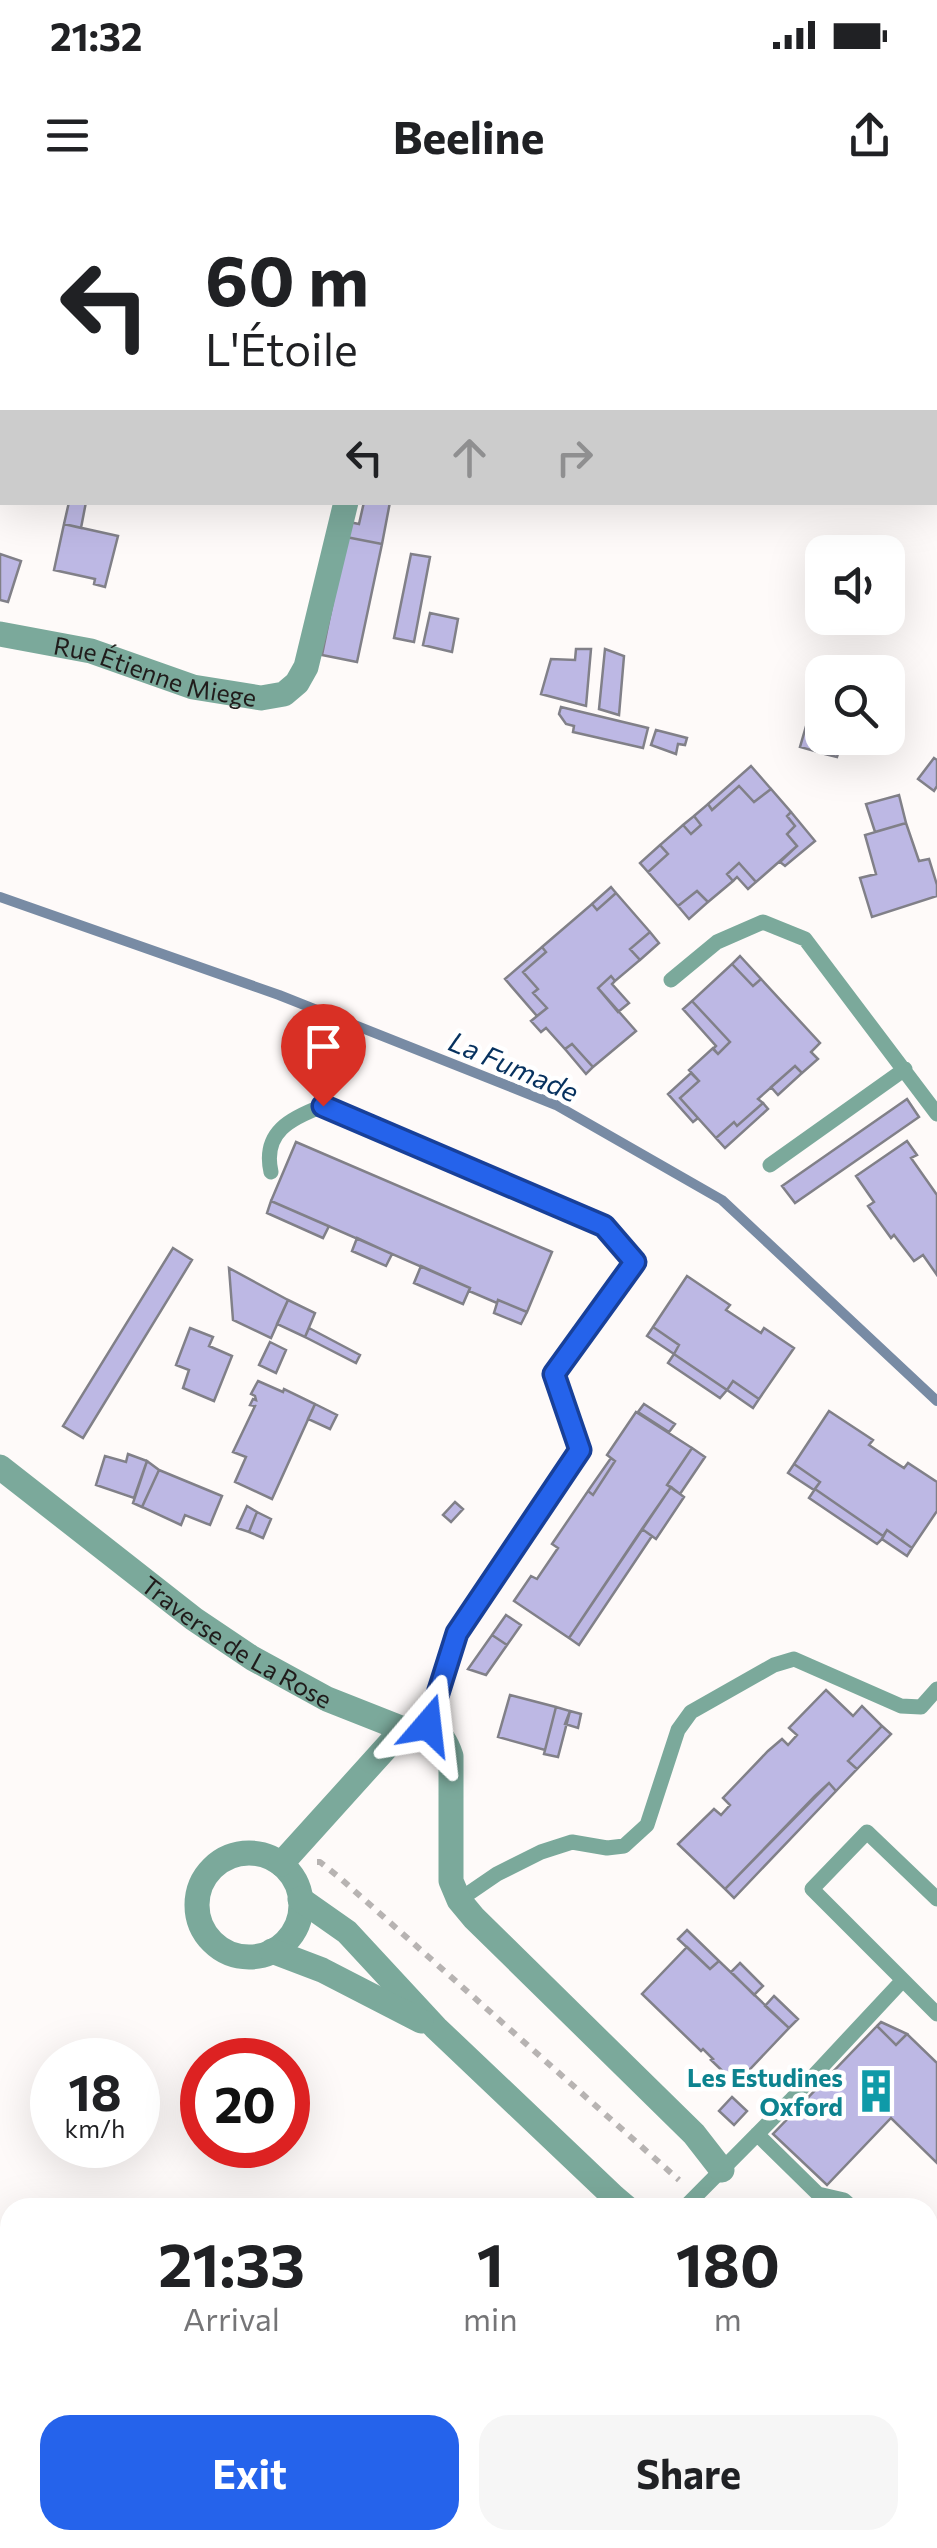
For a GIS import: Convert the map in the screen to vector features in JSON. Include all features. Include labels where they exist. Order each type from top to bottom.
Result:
[{"type":"street","name":"Rue Étienne Miege","points":[[0,634],[91,651],[193,686],[260,698],[284,694],[297,683],[306,667],[345,505]]},
{"type":"street","name":"Traverse de La Rose","points":[[0,1467],[194,1619],[252,1658],[327,1698],[416,1727]]},
{"type":"street","points":[[285,1868],[416,1727],[440,1734],[451,1756],[451,1881],[459,1900],[694,2134],[722,2170]]},
{"type":"street","points":[[300,1899],[296,1925],[286,1940],[261,1956],[243,1957],[226,1952],[204,1933],[197,1908],[199,1890],[208,1873],[234,1855],[266,1856],[285,1868],[300,1899],[347,1932],[436,2028],[615,2198]]},
{"type":"street","points":[[272,1951],[322,1970],[436,2028]]},
{"type":"lane","points":[[671,980],[717,942],[763,922],[805,940],[937,1114]]},
{"type":"lane","points":[[770,1165],[905,1069]]},
{"type":"lane","points":[[271,1172],[267,1156],[276,1135],[293,1118],[323,1106],[604,1226],[635,1262],[554,1374],[580,1450],[457,1633],[416,1727]]},
{"type":"lane","points":[[459,1900],[497,1874],[572,1842],[607,1848],[624,1846],[647,1824],[678,1730],[691,1712],[774,1666],[794,1659],[901,1706],[921,1706],[937,1688]]},
{"type":"lane","points":[[937,1899],[867,1832],[812,1889],[937,2014]]},
{"type":"lane","points":[[694,2198],[902,1981]]},
{"type":"lane","points":[[756,2134],[818,2194],[835,2198]]},
{"type":"path","points":[[285,1868],[320,1862],[682,2183]]},
{"type":"building","points":[[68,505],[85,505],[81,528],[64,524]]},
{"type":"building","points":[[363,505],[389,505],[382,544],[346,537],[349,522],[359,524]]},
{"type":"building","points":[[64,524],[118,536],[105,587],[94,584],[95,579],[54,570]]},
{"type":"building","points":[[346,537],[382,544],[357,662],[322,655]]},
{"type":"building","points":[[0,554],[21,561],[8,602],[0,600]]},
{"type":"building","points":[[411,554],[430,557],[414,642],[394,638]]},
{"type":"building","points":[[430,613],[458,619],[452,652],[423,645]]},
{"type":"building","points":[[576,649],[591,649],[586,706],[541,694],[551,659],[575,660]]},
{"type":"building","points":[[605,649],[624,656],[619,715],[599,709]]},
{"type":"building","points":[[561,707],[648,728],[643,748],[573,732],[574,726],[566,724],[559,714]]},
{"type":"building","points":[[656,730],[687,738],[685,745],[678,744],[676,754],[651,745]]},
{"type":"building","points":[[934,758],[937,786],[934,791],[918,779]]},
{"type":"building","points":[[751,766],[771,789],[754,802],[739,786],[712,810],[708,804]]},
{"type":"building","points":[[739,786],[754,802],[771,789],[791,812],[787,816],[795,826],[787,834],[797,846],[756,882],[739,863],[727,874],[733,881],[708,902],[697,891],[678,906],[648,872],[668,854],[660,845],[683,825],[691,834],[701,825],[694,816],[708,804],[712,810]]},
{"type":"building","points":[[899,795],[906,823],[875,832],[866,804]]},
{"type":"building","points":[[791,812],[815,841],[785,866],[780,862],[797,846],[787,834],[795,826],[787,816]]},
{"type":"building","points":[[694,816],[701,825],[691,834],[683,825]]},
{"type":"building","points":[[906,823],[919,861],[929,859],[937,896],[872,917],[860,878],[876,874],[865,835]]},
{"type":"building","points":[[660,845],[668,854],[648,872],[640,863]]},
{"type":"building","points":[[739,863],[756,882],[748,889],[737,877],[733,881],[727,874]]},
{"type":"building","points":[[611,887],[616,893],[597,910],[592,904]]},
{"type":"building","points":[[697,891],[708,902],[689,919],[678,906]]},
{"type":"building","points":[[616,893],[650,932],[630,949],[640,960],[615,981],[611,976],[598,988],[636,1031],[593,1067],[572,1044],[565,1049],[546,1028],[541,1032],[531,1021],[547,1008],[533,993],[538,989],[523,972],[546,952],[542,947],[592,904],[597,910]]},
{"type":"building","points":[[650,932],[659,943],[640,960],[630,949]]},
{"type":"building","points":[[542,947],[546,952],[523,972],[538,989],[533,993],[547,1008],[537,1016],[505,979]]},
{"type":"building","points":[[740,956],[761,979],[753,986],[732,964]]},
{"type":"building","points":[[732,964],[753,986],[761,979],[820,1043],[811,1052],[818,1059],[802,1073],[795,1066],[758,1099],[763,1103],[716,1138],[680,1098],[699,1081],[689,1070],[713,1048],[718,1054],[730,1042],[692,1001]]},
{"type":"building","points":[[611,976],[615,981],[612,984],[629,1003],[618,1012],[598,988]]},
{"type":"building","points":[[692,1001],[730,1042],[718,1054],[713,1049],[716,1046],[683,1009]]},
{"type":"building","points":[[572,1044],[593,1067],[586,1074],[565,1049]]},
{"type":"building","points":[[795,1066],[802,1073],[778,1095],[771,1087]]},
{"type":"building","points":[[691,1073],[699,1081],[680,1098],[698,1118],[693,1122],[668,1094]]},
{"type":"building","points":[[907,1099],[919,1117],[795,1203],[782,1186]]},
{"type":"building","points":[[763,1103],[768,1109],[725,1148],[716,1138]]},
{"type":"building","points":[[907,1141],[917,1155],[911,1158],[937,1195],[937,1275],[923,1255],[914,1261],[894,1235],[891,1238],[868,1206],[874,1202],[856,1176]]},
{"type":"building","points":[[296,1142],[552,1252],[527,1312],[469,1291],[470,1288],[271,1201]]},
{"type":"building","points":[[271,1201],[329,1226],[323,1238],[267,1213]]},
{"type":"building","points":[[357,1238],[392,1254],[386,1266],[352,1251]]},
{"type":"building","points":[[173,1248],[192,1260],[83,1438],[63,1426]]},
{"type":"building","points":[[421,1266],[470,1288],[463,1304],[414,1283]]},
{"type":"building","points":[[229,1268],[288,1300],[271,1338],[233,1320]]},
{"type":"building","points":[[687,1276],[730,1305],[726,1310],[761,1333],[764,1328],[794,1348],[759,1399],[733,1381],[727,1390],[674,1354],[679,1345],[653,1327]]},
{"type":"building","points":[[288,1300],[315,1313],[305,1337],[277,1324]]},
{"type":"building","points":[[498,1300],[527,1312],[521,1324],[494,1313]]},
{"type":"building","points":[[653,1327],[679,1345],[674,1354],[647,1336]]},
{"type":"building","points":[[190,1328],[213,1337],[209,1346],[232,1356],[214,1401],[183,1388],[189,1370],[176,1365]]},
{"type":"building","points":[[309,1328],[360,1355],[356,1363],[305,1337]]},
{"type":"building","points":[[270,1342],[286,1350],[276,1373],[259,1365]]},
{"type":"building","points":[[674,1354],[727,1390],[720,1398],[668,1363]]},
{"type":"building","points":[[258,1381],[315,1404],[272,1499],[235,1482],[246,1457],[233,1452],[255,1406],[250,1405],[256,1400],[251,1394]]},
{"type":"building","points":[[733,1381],[759,1399],[753,1408],[727,1390]]},
{"type":"building","points":[[315,1404],[337,1415],[330,1429],[308,1419]]},
{"type":"building","points":[[644,1404],[675,1424],[669,1432],[638,1412]]},
{"type":"building","points":[[829,1411],[873,1440],[869,1445],[890,1459],[904,1468],[908,1463],[937,1482],[937,1511],[912,1548],[887,1530],[883,1536],[815,1489],[820,1482],[794,1464]]},
{"type":"building","points":[[636,1412],[692,1448],[667,1485],[671,1487],[569,1638],[514,1601],[531,1576],[537,1579],[558,1548],[552,1544],[588,1491],[593,1495],[615,1461],[607,1455]]},
{"type":"building","points":[[692,1448],[705,1457],[680,1494],[667,1485]]},
{"type":"building","points":[[128,1454],[147,1461],[134,1498],[96,1485],[105,1456],[126,1462]]},
{"type":"building","points":[[611,1458],[615,1461],[593,1495],[588,1491]]},
{"type":"building","points":[[147,1461],[159,1470],[142,1507],[133,1503]]},
{"type":"building","points":[[794,1464],[820,1482],[814,1490],[788,1473]]},
{"type":"building","points":[[159,1470],[222,1496],[210,1525],[185,1515],[181,1525],[142,1507]]},
{"type":"building","points":[[671,1487],[684,1497],[656,1539],[642,1529]]},
{"type":"building","points":[[815,1489],[883,1536],[882,1539],[877,1544],[809,1498]]},
{"type":"building","points":[[455,1502],[463,1509],[451,1522],[443,1515]]},
{"type":"building","points":[[247,1506],[257,1512],[249,1532],[237,1528]]},
{"type":"building","points":[[257,1512],[271,1519],[263,1538],[249,1532]]},
{"type":"building","points":[[642,1529],[652,1536],[579,1645],[569,1638]]},
{"type":"building","points":[[887,1530],[912,1548],[907,1556],[882,1539]]},
{"type":"building","points":[[506,1615],[521,1625],[507,1645],[492,1635]]},
{"type":"building","points":[[492,1635],[507,1645],[486,1675],[468,1669]]},
{"type":"building","points":[[826,1690],[853,1716],[862,1706],[882,1726],[848,1761],[857,1769],[836,1791],[829,1783],[725,1889],[678,1844],[714,1809],[721,1815],[730,1805],[723,1798],[782,1739],[788,1745],[797,1735],[789,1728]]},
{"type":"building","points":[[510,1695],[556,1707],[545,1750],[498,1737]]},
{"type":"building","points":[[556,1707],[570,1711],[558,1757],[544,1754]]},
{"type":"building","points":[[570,1711],[581,1714],[578,1728],[565,1724]]},
{"type":"building","points":[[882,1726],[891,1734],[857,1769],[848,1761]]},
{"type":"building","points":[[829,1783],[836,1791],[734,1898],[725,1889]]},
{"type":"building","points":[[687,1930],[719,1961],[710,1969],[678,1939]]},
{"type":"building","points":[[687,1947],[710,1969],[719,1961],[789,2028],[736,2084],[642,1994]]},
{"type":"building","points":[[740,1963],[763,1986],[754,1995],[731,1972]]},
{"type":"building","points":[[774,1996],[798,2019],[789,2028],[765,2006]]},
{"type":"building","points":[[881,2022],[907,2034],[896,2045],[877,2026]]},
{"type":"building","name":"Les Estudines Oxford","points":[[877,2026],[896,2045],[907,2034],[937,2063],[937,2163],[891,2118],[827,2185],[773,2134]]},
{"type":"building","points":[[732,2097],[747,2111],[734,2125],[719,2111]]},
{"type":"waterway","name":"La Fumade","points":[[0,897],[279,995],[556,1105],[722,1200],[937,1401]]},
{"type":"place","name":"Les Estudines Oxford","points":[[876,2091]]},
{"type":"route","points":[[323,1106],[604,1226],[635,1262],[554,1374],[580,1450],[457,1633],[428,1725]]}]
